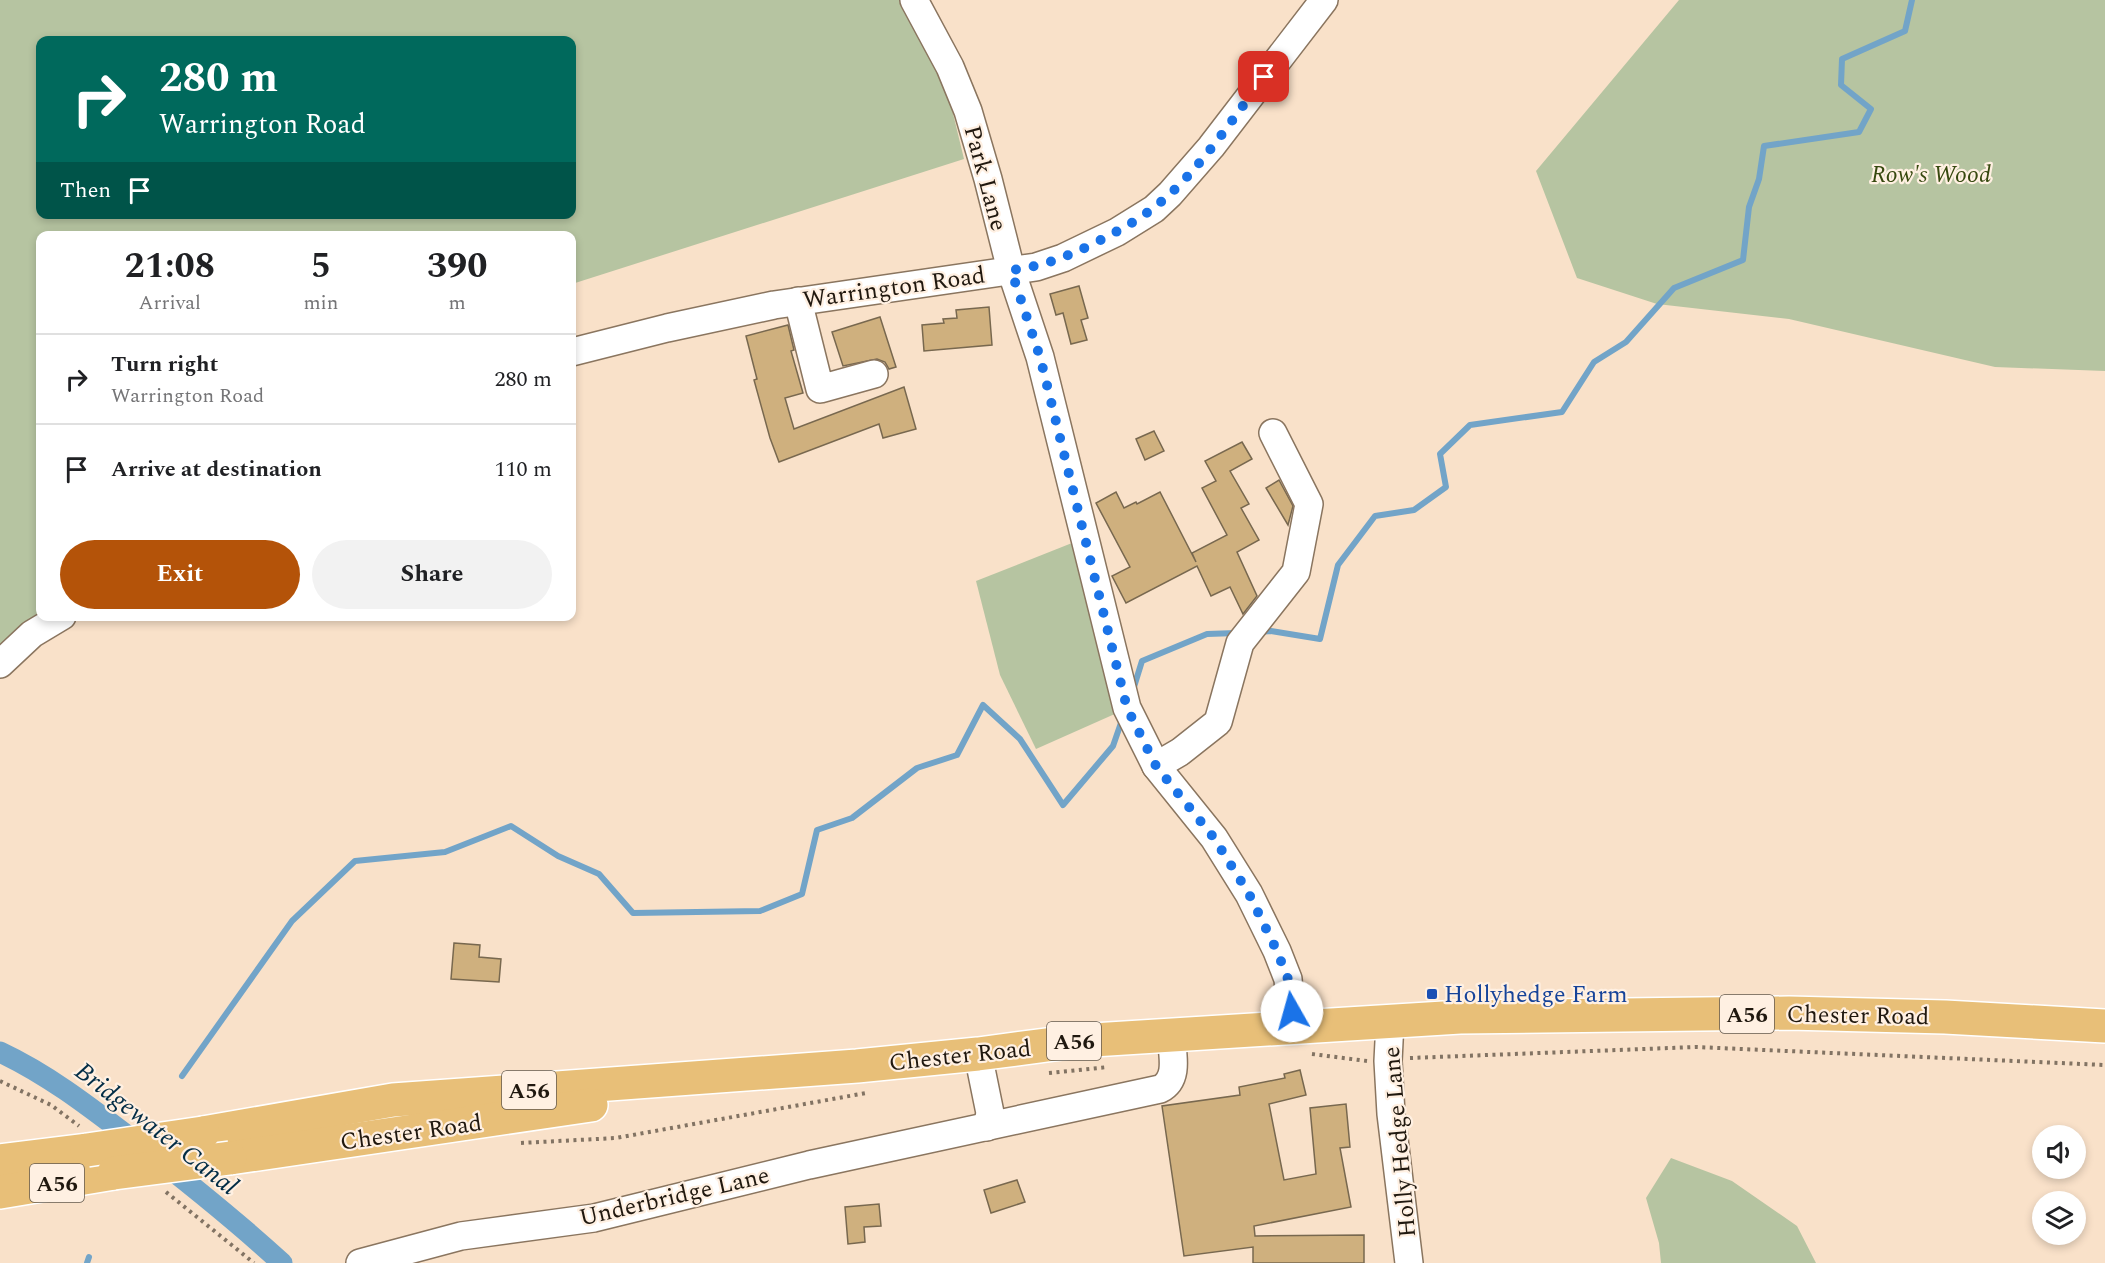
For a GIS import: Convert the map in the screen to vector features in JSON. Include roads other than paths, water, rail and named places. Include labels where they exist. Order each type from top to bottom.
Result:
[{"type":"highway","name":"Chester Road","points":[[0,1161],[203,1133],[393,1100],[857,1066],[1077,1041],[1292,1027],[1460,1017],[1789,1013],[1945,1017],[2105,1026]]},
{"type":"highway","name":"Chester Road","points":[[0,1192],[114,1173],[857,1066]]},
{"type":"street","name":"Park Lane","points":[[914,0],[950,67],[968,111],[1011,270],[1040,357],[1127,708],[1156,766],[1214,838],[1249,894],[1288,979],[1292,1027]]},
{"type":"street","name":"Warrington Road","points":[[576,351],[678,326],[798,301],[1036,267],[1063,258],[1117,232],[1154,208],[1181,182],[1211,147],[1324,0]]},
{"type":"street","points":[[798,301],[820,388],[874,374]]},
{"type":"street","points":[[1156,766],[1180,753],[1218,722],[1240,643],[1296,572],[1309,504],[1273,433]]},
{"type":"street","points":[[0,664],[32,634],[54,621]]},
{"type":"street","name":"Holly Hedge Lane","points":[[1390,1022],[1388,1061],[1391,1114],[1409,1263]]},
{"type":"street","name":"Underbridge Lane","points":[[360,1263],[461,1236],[594,1218],[809,1165],[1160,1089],[1172,1080],[1171,1035]]},
{"type":"street","points":[[978,1054],[990,1113],[987,1127]]},
{"type":"waterway","points":[[1259,632],[1271,631],[1320,639],[1338,565],[1375,516],[1414,510],[1446,487],[1440,454],[1470,425],[1562,412],[1594,362],[1626,342],[1674,288],[1743,260],[1749,207],[1759,179],[1764,146],[1859,132],[1871,109],[1841,85],[1842,59],[1905,31],[1912,0]]},
{"type":"waterway","points":[[1133,690],[1142,661],[1207,634],[1237,633]]},
{"type":"waterway","points":[[182,1076],[292,921],[355,861],[445,852],[511,826],[558,856],[599,874],[633,913],[760,911],[802,894],[817,830],[852,818],[917,768],[957,755],[983,705],[1020,739],[1063,805],[1113,746],[1122,720]]},
{"type":"waterway","name":"Bridgewater Canal","points":[[0,1052],[53,1082],[101,1116],[209,1200],[282,1263]]},
{"type":"waterway","points":[[87,1263],[89,1257]]},
{"type":"place","name":"Hollyhedge Farm","points":[[1432,994]]},
{"type":"park label","name":"Row's Wood","points":[[1931,174]]}]
